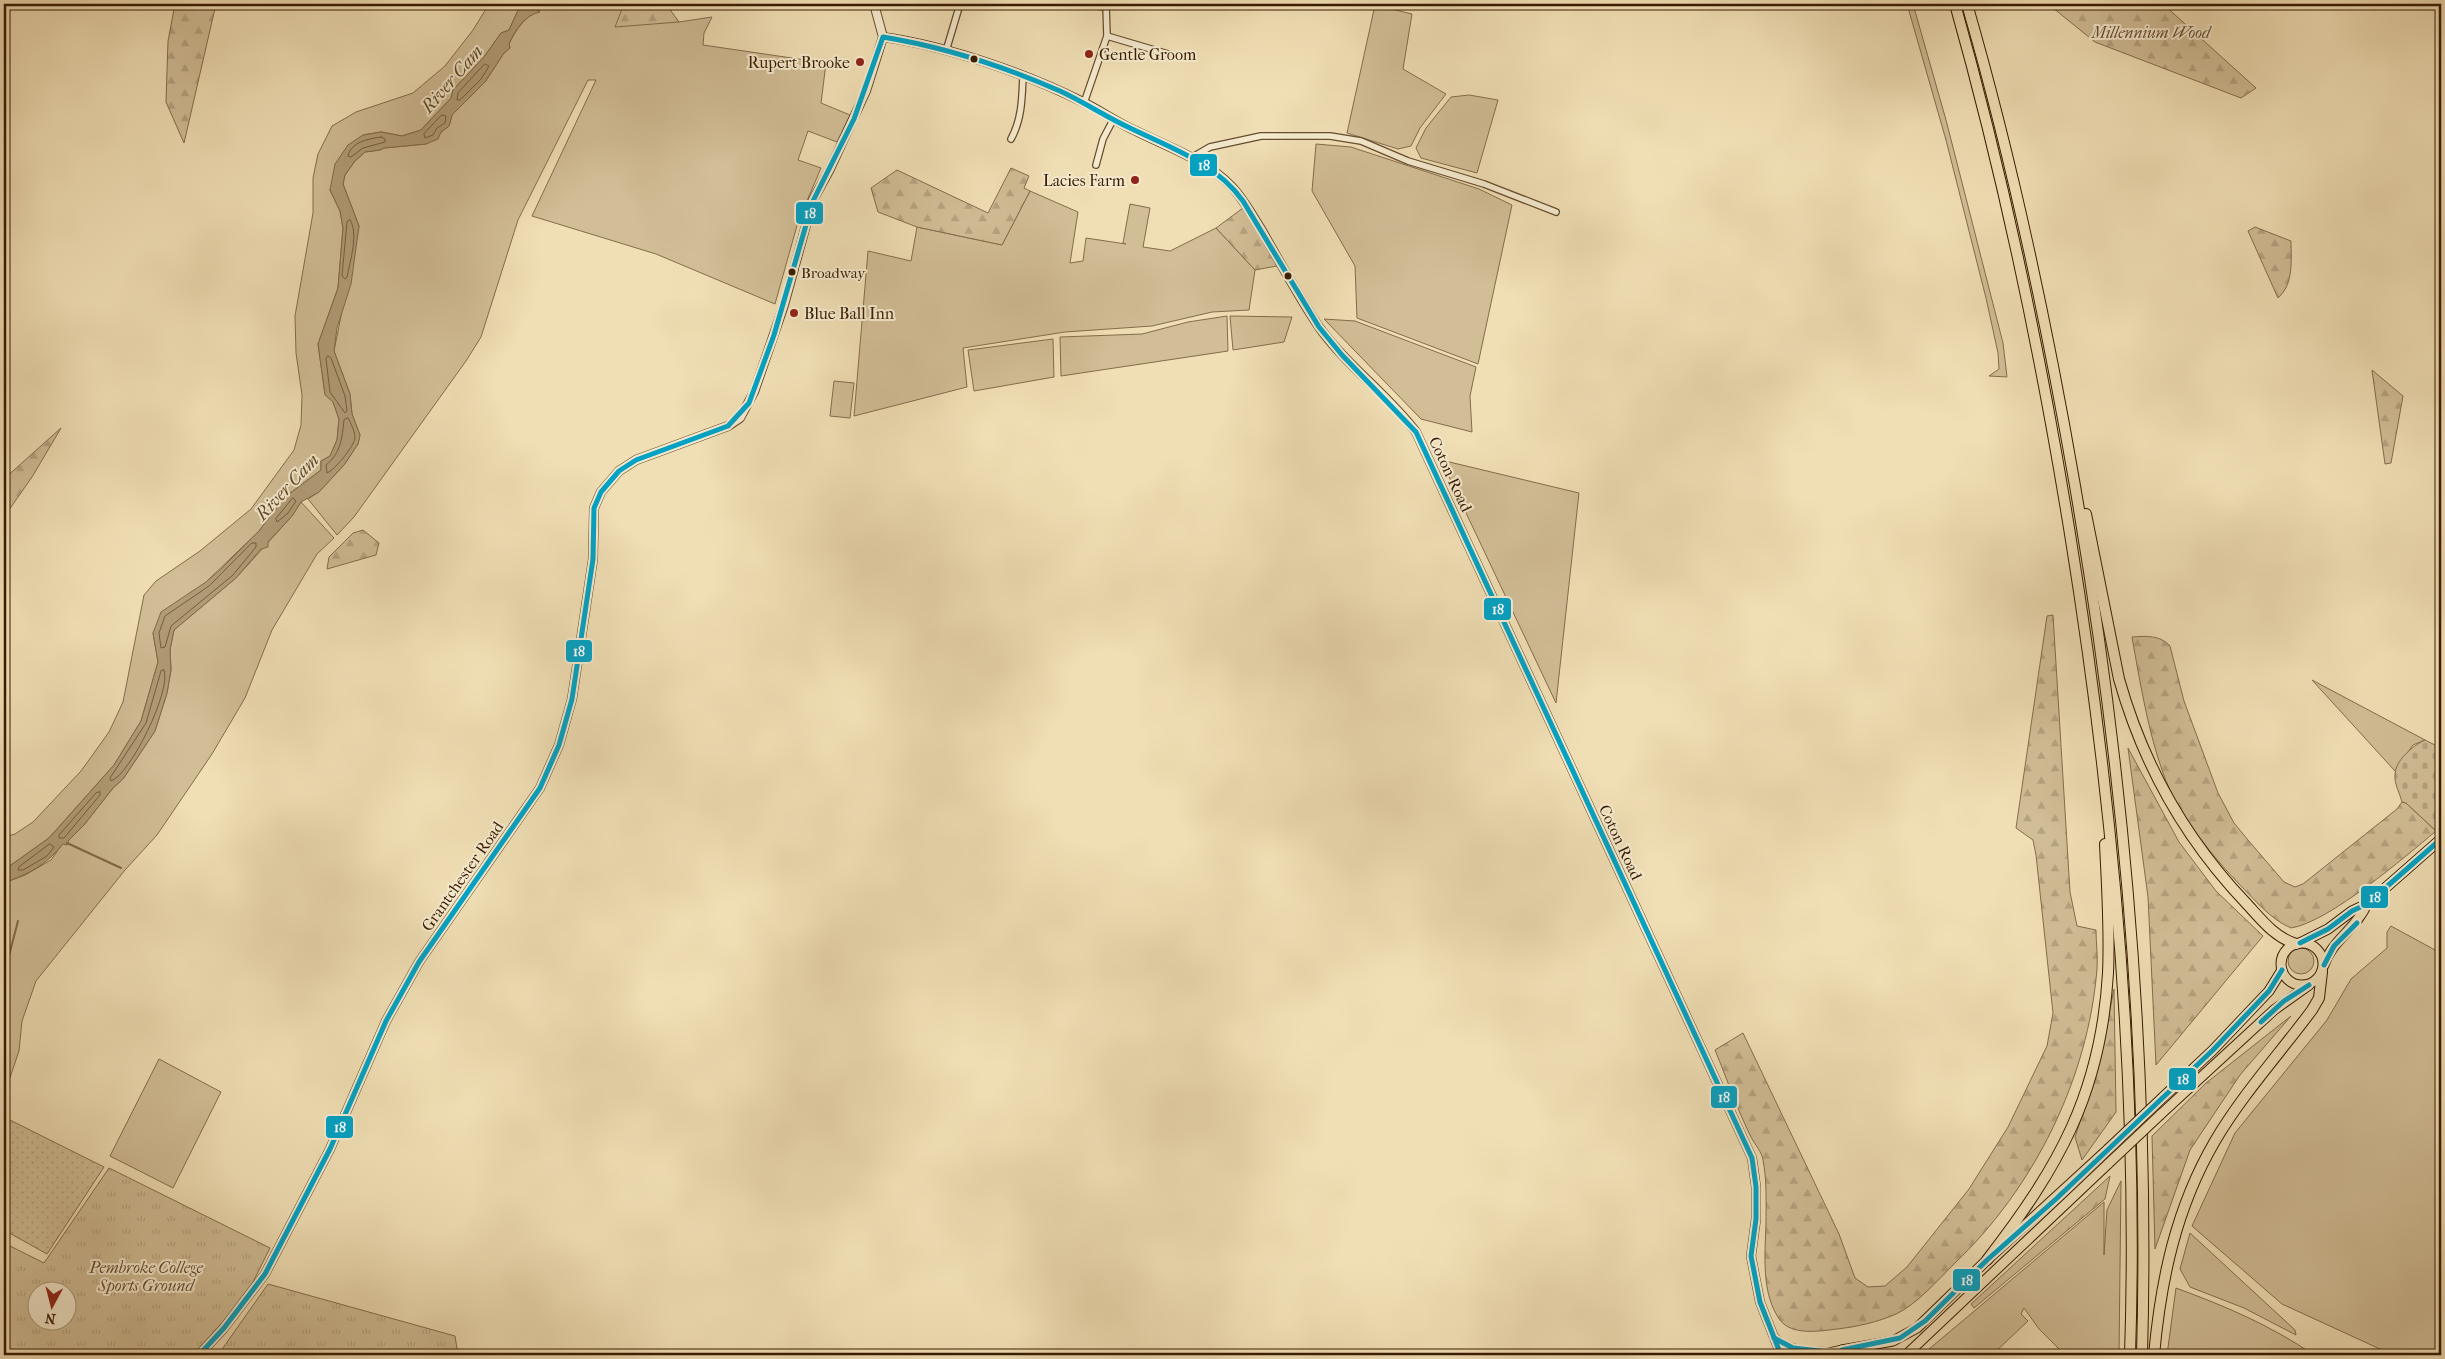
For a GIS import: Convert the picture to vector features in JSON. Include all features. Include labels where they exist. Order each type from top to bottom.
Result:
[{"type":"highway","points":[[1954,4],[2010,218],[2056,449],[2088,640],[2118,911],[2128,1050],[2132,1210],[2130,1355]]},
{"type":"highway","points":[[1967,4],[2021,211],[2043,314],[2094,599],[2119,788],[2140,1051],[2143,1121],[2142,1355]]},
{"type":"highway","points":[[2068,448],[2090,531],[2119,679],[2152,769],[2181,822],[2209,861],[2276,934],[2298,943]]},
{"type":"highway","points":[[1987,1260],[2020,1217],[2058,1158],[2079,1113],[2094,1067],[2102,1026],[2108,971],[2103,764]]},
{"type":"highway","points":[[2154,1355],[2165,1267],[2189,1193],[2227,1122],[2312,1010],[2318,998],[2323,968]]},
{"type":"main road","points":[[1825,1354],[1893,1341],[1909,1334],[1925,1321],[1987,1260],[2163,1098],[2269,991],[2282,970],[2284,952],[2328,929],[2352,911],[2367,904],[2441,840]]},
{"type":"main road","points":[[1906,1355],[2274,1010],[2314,982],[2334,946],[2359,920],[2367,904]]},
{"type":"main road","points":[[2298,943],[2307,943],[2318,949],[2323,968]]},
{"type":"main road","points":[[2282,970],[2291,982],[2298,985],[2308,985]]},
{"type":"main road","points":[[1842,1350],[1865,1355]]},
{"type":"street","points":[[874,4],[883,37]]},
{"type":"street","points":[[946,51],[960,4]]},
{"type":"street","points":[[1081,4],[1106,6],[1107,36],[1084,103]]},
{"type":"street","points":[[1107,36],[1168,54]]},
{"type":"street","name":"Coton Road","points":[[883,37],[904,40],[946,51],[1023,76],[1084,103],[1113,120],[1210,168],[1232,186],[1250,210],[1327,338],[1390,401],[1416,432],[1752,1158],[1756,1187],[1751,1256],[1760,1302],[1781,1355]]},
{"type":"street","name":"Grantchester Road","points":[[200,1355],[224,1328],[266,1274],[330,1149],[386,1021],[419,962],[540,788],[559,745],[572,698],[593,559],[594,508],[601,492],[619,471],[636,460],[728,426],[740,418],[754,392],[786,298],[813,200],[830,169],[866,91],[883,37]]},
{"type":"street","points":[[1011,138],[1017,128],[1020,114],[1023,76]]},
{"type":"street","points":[[1096,165],[1103,139],[1113,120]]},
{"type":"street","points":[[1191,158],[1210,147],[1261,136],[1330,136],[1362,142],[1408,161],[1484,184],[1556,212]]},
{"type":"street","points":[[1774,1338],[1784,1346],[1793,1349],[1825,1354]]},
{"type":"green space","points":[[175,4],[216,4],[184,143],[166,102],[168,41]]},
{"type":"green space","points":[[489,4],[521,4],[509,30],[501,33],[484,57],[453,90],[451,98],[421,130],[402,136],[381,132],[363,135],[330,190],[340,211],[343,228],[338,288],[318,344],[325,394],[333,402],[339,419],[337,440],[330,456],[321,461],[321,470],[285,497],[259,531],[153,633],[158,662],[141,721],[114,765],[49,838],[4,870],[4,837],[15,834],[33,822],[81,771],[109,732],[123,702],[144,595],[156,581],[200,551],[251,509],[294,450],[301,425],[302,395],[296,353],[295,316],[313,213],[313,178],[318,154],[332,126],[356,112],[413,93],[445,66],[473,30]]},
{"type":"green space","points":[[533,4],[625,4],[679,22],[712,17],[704,33],[703,45],[826,63],[821,103],[850,115],[837,142],[808,131],[798,160],[821,168],[798,222],[775,304],[656,254],[532,216],[596,80],[588,80],[518,220],[481,337],[466,361],[354,517],[337,535],[308,499],[319,492],[344,465],[358,444],[360,435],[352,414],[350,394],[334,351],[359,226],[343,184],[345,175],[355,161],[365,152],[426,144],[449,126],[452,115],[485,82],[504,53],[510,48],[509,44],[521,24],[529,16],[539,11],[532,7]]},
{"type":"green space","points":[[624,4],[666,4],[679,22],[615,27]]},
{"type":"green space","points":[[1907,4],[1913,4],[1946,120],[2003,343],[2007,377],[1989,376],[1999,369],[1998,353],[1986,298],[1946,140]]},
{"type":"green space","name":"Millennium Wood","points":[[2048,4],[2163,4],[2256,88],[2241,98],[2095,42]]},
{"type":"green space","points":[[1375,5],[1412,14],[1403,69],[1446,94],[1420,128],[1411,146],[1398,149],[1347,133]]},
{"type":"green space","points":[[1469,95],[1498,100],[1477,173],[1421,158],[1416,148],[1426,128],[1451,97]]},
{"type":"green space","points":[[1316,144],[1351,147],[1479,189],[1512,205],[1478,364],[1357,318],[1355,266],[1312,191]]},
{"type":"green space","points":[[1011,168],[1029,176],[1024,188],[1030,191],[1002,245],[917,227],[878,212],[871,188],[897,170],[988,213]]},
{"type":"green space","points":[[1030,191],[1078,212],[1070,263],[1083,261],[1086,238],[1126,244],[1123,243],[1130,204],[1150,208],[1143,247],[1170,251],[1216,228],[1255,270],[1249,310],[1212,312],[1152,326],[1065,332],[963,348],[967,387],[854,416],[868,251],[911,261],[917,227],[1002,245]]},
{"type":"green space","points":[[1243,208],[1277,266],[1255,270],[1216,228]]},
{"type":"green space","points":[[2255,227],[2291,241],[2289,279],[2287,286],[2278,298],[2248,231]]},
{"type":"green space","points":[[1227,316],[1228,351],[1061,376],[1060,337],[1142,334],[1188,322]]},
{"type":"green space","points":[[1230,316],[1292,317],[1284,342],[1233,350]]},
{"type":"green space","points":[[1324,319],[1355,321],[1476,367],[1470,396],[1472,432],[1421,419]]},
{"type":"green space","points":[[1053,339],[1054,377],[974,391],[968,350]]},
{"type":"green space","points":[[2372,370],[2403,396],[2391,463],[2385,464]]},
{"type":"green space","points":[[834,381],[854,383],[850,418],[830,416]]},
{"type":"green space","points":[[61,428],[32,477],[4,517],[4,479]]},
{"type":"green space","points":[[1441,460],[1579,493],[1556,703]]},
{"type":"green space","points":[[301,502],[334,538],[317,554],[272,630],[245,698],[212,754],[157,835],[125,870],[36,981],[22,1021],[19,1051],[4,1095],[4,883],[25,875],[51,860],[63,843],[84,825],[113,788],[123,779],[155,731],[167,693],[171,670],[170,650],[174,630],[236,578],[292,516]]},
{"type":"green space","points":[[363,530],[379,543],[376,555],[327,569],[329,557],[353,533]]},
{"type":"green space","points":[[2053,615],[2070,892],[2077,926],[2096,930],[2097,954],[2092,1010],[2082,1051],[2069,1091],[2052,1129],[2032,1166],[2009,1201],[1983,1234],[1919,1298],[1896,1314],[1867,1324],[1815,1331],[1792,1328],[1780,1320],[1774,1310],[1767,1286],[1765,1274],[1766,1192],[1762,1157],[1741,1116],[1715,1050],[1743,1033],[1839,1234],[1855,1278],[1868,1287],[1885,1286],[1907,1267],[1969,1189],[2008,1127],[2047,1046],[2053,1013],[2036,855],[2033,840],[2016,828],[2047,616]]},
{"type":"green space","points":[[2132,637],[2157,638],[2170,646],[2184,701],[2218,793],[2234,823],[2284,882],[2295,887],[2303,884],[2397,809],[2402,802],[2406,803],[2436,831],[2345,902],[2307,923],[2291,928],[2283,924],[2257,903],[2231,875],[2200,839],[2180,809],[2162,771],[2155,749]]},
{"type":"green space","points":[[2312,680],[2425,740],[2413,745],[2395,771]]},
{"type":"green space","points":[[2425,740],[2441,748],[2441,824],[2435,830],[2406,803],[2402,802],[2395,778],[2398,764],[2411,749]]},
{"type":"green space","points":[[2128,748],[2179,842],[2216,891],[2263,936],[2156,1065],[2148,897]]},
{"type":"green space","points":[[2391,926],[2435,950],[2441,959],[2441,1351],[2438,1355],[2393,1355],[2282,1304],[2192,1226],[2235,1133],[2327,1020],[2351,979],[2387,948],[2387,932]]},
{"type":"green space","points":[[2301,948],[2310,952],[2314,961],[2310,970],[2301,974],[2292,970],[2288,961],[2292,952]]},
{"type":"green space","points":[[2114,989],[2116,1112],[2082,1160],[2075,1137],[2100,1060]]},
{"type":"green space","points":[[2291,1016],[2240,1075],[2190,1150],[2155,1249],[2152,1136],[2206,1083]]},
{"type":"green space","points":[[159,1059],[221,1092],[173,1188],[110,1156]]},
{"type":"green space","points":[[6,1118],[104,1167],[47,1254],[4,1230],[4,1121]]},
{"type":"green space","name":"Pembroke College Sports Ground","points":[[109,1168],[270,1248],[246,1296],[203,1344],[197,1355],[4,1355],[4,1243],[44,1263]]},
{"type":"green space","points":[[2110,1176],[2105,1199],[1974,1308],[1971,1304]]},
{"type":"green space","points":[[2121,1181],[2119,1355],[2065,1355],[2039,1329],[2024,1308],[2021,1314],[2028,1321],[1992,1355],[1922,1355],[2104,1202],[2104,1255],[2107,1210]]},
{"type":"green space","points":[[2190,1233],[2295,1330],[2296,1335],[2244,1308],[2190,1287],[2180,1269]]},
{"type":"green space","points":[[268,1284],[455,1336],[458,1355],[218,1355]]},
{"type":"green space","points":[[2176,1288],[2247,1317],[2281,1334],[2314,1355],[2167,1355]]},
{"type":"water","points":[[521,4],[533,4],[532,7],[540,12],[530,16],[521,24],[509,44],[510,48],[504,53],[485,82],[452,115],[449,126],[441,132],[438,139],[426,144],[365,152],[355,161],[345,175],[343,184],[359,226],[351,284],[337,328],[334,351],[350,394],[352,414],[360,435],[358,444],[344,465],[319,492],[301,502],[292,516],[268,542],[268,547],[261,549],[236,578],[174,630],[170,650],[171,670],[167,693],[155,731],[123,779],[113,788],[84,825],[69,840],[67,845],[63,844],[50,858],[36,868],[4,883],[4,870],[49,838],[114,765],[141,721],[158,662],[153,633],[161,612],[206,582],[221,569],[259,531],[285,497],[321,470],[321,461],[330,456],[337,440],[339,419],[333,402],[325,395],[318,344],[338,288],[343,228],[340,211],[330,190],[335,164],[348,145],[363,135],[381,132],[402,136],[421,130],[451,98],[453,90],[484,57],[501,33],[509,30]]},
{"type":"waterway","points":[[67,843],[121,868]]},
{"type":"waterway","points":[[4,975],[18,921]]},
{"type":"transit line","name":"18","points":[[199,1355],[224,1328],[265,1274],[330,1149],[386,1021],[419,962],[540,788],[559,745],[572,699],[593,559],[594,508],[601,492],[619,471],[636,460],[728,426],[749,403],[774,335],[813,201],[854,119],[883,37],[951,52],[1039,82],[1069,95],[1121,124],[1177,150],[1220,176],[1243,201],[1319,327],[1342,355],[1416,432],[1752,1158],[1756,1187],[1756,1219],[1751,1256],[1760,1302],[1781,1355]]},
{"type":"transit line","name":"18","points":[[2300,943],[2328,929],[2352,911],[2367,904],[2441,839]]},
{"type":"transit line","name":"18","points":[[2324,965],[2334,946],[2357,923]]},
{"type":"transit line","name":"18","points":[[1842,1350],[1900,1338],[1925,1321],[1987,1260],[2056,1199],[2213,1050],[2269,991],[2282,970]]},
{"type":"transit line","name":"18","points":[[2261,1022],[2284,1001],[2309,985]]},
{"type":"transit line","name":"18","points":[[1774,1338],[1793,1348],[1829,1352]]},
{"type":"place","name":"Gentle Groom","points":[[1089,54]]},
{"type":"place","name":"Rupert Brooke","points":[[860,62]]},
{"type":"place","name":"Lacies Farm","points":[[1135,180]]},
{"type":"place","name":"Broadway","points":[[792,272]]},
{"type":"place","name":"Blue Ball Inn","points":[[794,313]]},
{"type":"water label","name":"River Cam","points":[[452,79]]},
{"type":"water label","name":"River Cam","points":[[287,487]]}]
